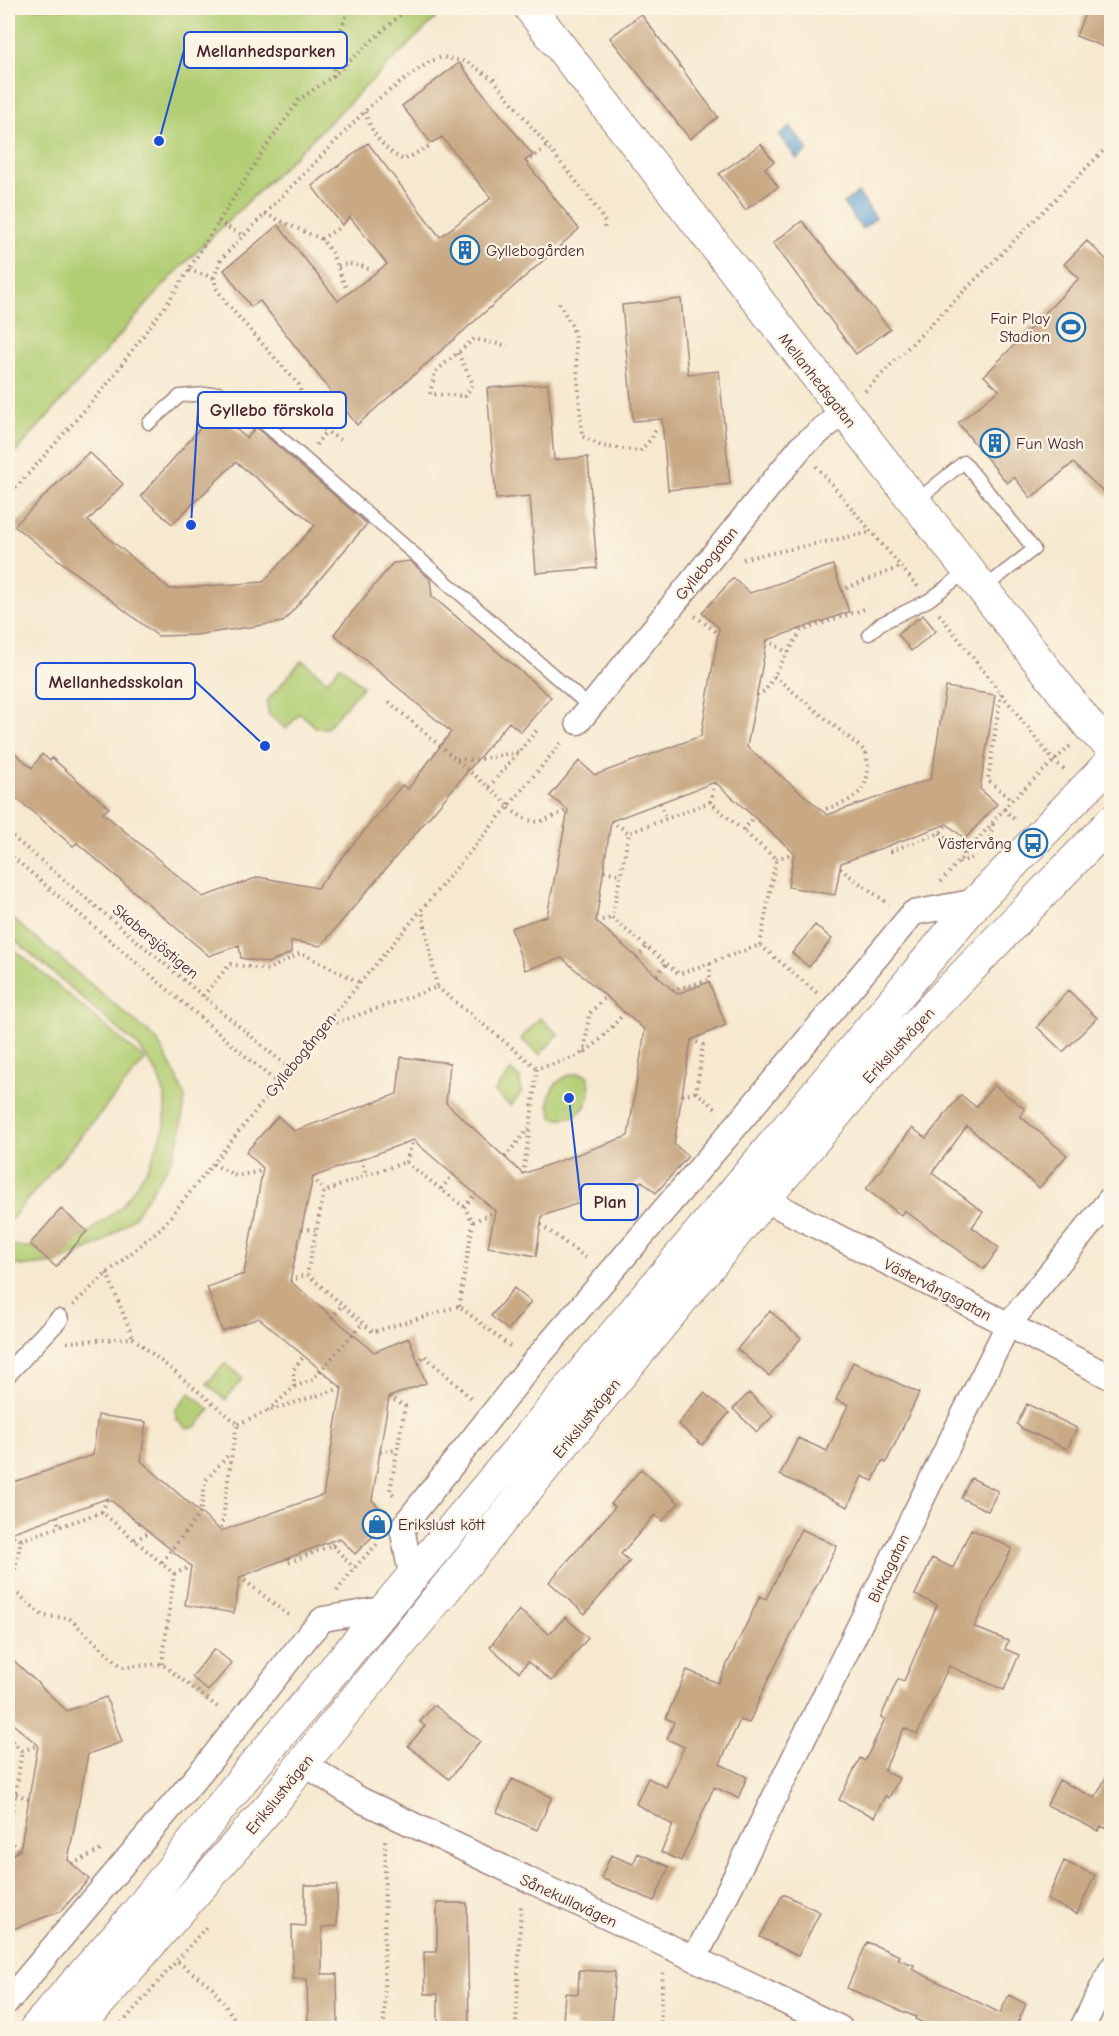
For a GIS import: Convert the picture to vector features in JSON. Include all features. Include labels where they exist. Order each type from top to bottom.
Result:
[{"type":"street","name":"Mellanhedsgatan","points":[[531,8],[843,412],[1101,737]]},
{"type":"street","name":"Gyllebogatan","points":[[584,715],[801,447],[843,412]]},
{"type":"street","name":"Erikslustvägen","points":[[36,2028],[137,1912],[242,1780],[977,901],[1112,760]]},
{"type":"street","name":"Erikslustvägen","points":[[77,2028],[272,1804],[303,1763],[764,1199],[882,1060],[1112,821]]},
{"type":"street","points":[[412,1579],[407,1522],[532,1364],[736,1126],[911,916],[977,901]]},
{"type":"street","name":"Birkagatan","points":[[695,1958],[1008,1325],[1112,1197]]},
{"type":"street","name":"Västervångsgatan","points":[[764,1199],[1112,1378]]},
{"type":"street","points":[[8,1373],[59,1319]]},
{"type":"street","points":[[8,2001],[240,1725],[316,1626],[388,1608]]},
{"type":"street","name":"Sånekullavägen","points":[[303,1763],[359,1799],[840,2028]]},
{"type":"street","points":[[1082,2028],[1112,1968]]},
{"type":"lane","points":[[149,423],[180,396],[219,393],[258,418],[584,715]]},
{"type":"lane","points":[[869,634],[880,624],[928,600],[976,580],[1034,549],[964,462],[914,502]]},
{"type":"path","points":[[333,76],[338,37],[349,8]]},
{"type":"path","points":[[8,497],[105,387],[189,270],[265,148],[299,100],[333,76],[408,8]]},
{"type":"path","points":[[340,440],[320,427],[304,407],[299,385],[227,304],[216,288],[214,278],[221,259],[365,112],[429,62],[442,57],[467,62],[493,79],[591,200],[605,222],[604,231]]},
{"type":"path","points":[[365,112],[376,136],[393,156],[404,160],[429,146]]},
{"type":"path","points":[[843,412],[921,337],[1112,142]]},
{"type":"path","points":[[526,163],[547,146]]},
{"type":"path","points":[[265,214],[321,239],[332,251],[346,291]]},
{"type":"path","points":[[218,222],[244,236]]},
{"type":"path","points":[[321,239],[339,228]]},
{"type":"path","points":[[338,266],[359,264],[373,270]]},
{"type":"path","points":[[189,270],[214,278]]},
{"type":"path","points":[[559,303],[572,326],[575,338],[582,436],[601,446],[640,451],[652,438],[656,429]]},
{"type":"path","points":[[458,353],[473,384],[465,396],[430,394],[435,372],[474,339],[508,346]]},
{"type":"path","points":[[702,568],[872,532]]},
{"type":"path","points":[[841,590],[900,567]]},
{"type":"path","points":[[910,594],[921,590]]},
{"type":"path","points":[[757,695],[765,691],[802,629],[877,605]]},
{"type":"path","points":[[691,613],[718,633]]},
{"type":"path","points":[[767,639],[788,653]]},
{"type":"path","points":[[774,676],[866,752],[868,765],[866,780],[860,793],[849,803],[822,810]]},
{"type":"path","points":[[1001,693],[988,780],[1012,800]]},
{"type":"path","points":[[389,702],[489,787],[509,807],[532,823],[568,810]]},
{"type":"path","name":"Gyllebogången","points":[[59,1319],[107,1273],[162,1227],[289,1068],[584,715]]},
{"type":"path","points":[[489,787],[537,730]]},
{"type":"path","points":[[989,735],[995,730]]},
{"type":"path","points":[[840,869],[911,916],[1012,800],[1053,760],[1101,737]]},
{"type":"path","points":[[456,759],[476,760],[518,752]]},
{"type":"path","points":[[710,802],[715,782]]},
{"type":"path","points":[[629,833],[665,817],[710,802]]},
{"type":"path","points":[[710,802],[776,859]]},
{"type":"path","points":[[660,803],[665,817]]},
{"type":"path","points":[[1004,809],[1016,821]]},
{"type":"path","points":[[742,830],[754,818]]},
{"type":"path","points":[[611,821],[629,833]]},
{"type":"path","points":[[889,845],[891,851],[940,833],[947,824]]},
{"type":"path","name":"Skabersjöstigen","points":[[8,832],[289,1068]]},
{"type":"path","points":[[612,918],[629,833]]},
{"type":"path","points":[[940,833],[964,855]]},
{"type":"path","points":[[8,853],[277,1083]]},
{"type":"path","points":[[776,859],[794,854]]},
{"type":"path","points":[[760,945],[776,859]]},
{"type":"path","points":[[604,871],[619,874]]},
{"type":"path","points":[[422,910],[437,987],[537,1068]]},
{"type":"path","points":[[612,918],[679,974],[760,945]]},
{"type":"path","points":[[596,921],[612,918]]},
{"type":"path","points":[[760,945],[833,1007]]},
{"type":"path","points":[[637,958],[646,947]]},
{"type":"path","points":[[203,996],[230,964],[268,970],[301,953],[361,983]]},
{"type":"path","points":[[672,990],[710,980],[710,963]]},
{"type":"path","points":[[657,975],[666,964]]},
{"type":"path","points":[[323,1027],[437,987]]},
{"type":"path","points":[[583,1055],[589,1014],[606,996]]},
{"type":"path","points":[[537,1068],[583,1055],[600,1042],[624,1013]]},
{"type":"path","points":[[691,1040],[703,1045],[696,1092]]},
{"type":"path","points":[[524,1174],[537,1068]]},
{"type":"path","points":[[696,1092],[736,1126]]},
{"type":"path","points":[[682,1095],[696,1092]]},
{"type":"path","points":[[505,1157],[530,1127]]},
{"type":"path","points":[[406,1162],[413,1140]]},
{"type":"path","points":[[361,1159],[366,1174]]},
{"type":"path","points":[[324,1192],[366,1174],[406,1162]]},
{"type":"path","points":[[406,1162],[464,1207],[473,1222],[459,1306]]},
{"type":"path","points":[[213,1164],[236,1176],[262,1171]]},
{"type":"path","points":[[441,1189],[454,1174]]},
{"type":"path","points":[[307,1274],[324,1192],[313,1177]]},
{"type":"path","points":[[591,1199],[592,1208],[637,1190],[642,1181]]},
{"type":"path","points":[[464,1207],[475,1194]]},
{"type":"path","points":[[473,1222],[495,1211]]},
{"type":"path","points":[[541,1225],[607,1275]]},
{"type":"path","points":[[302,1229],[315,1230]]},
{"type":"path","points":[[107,1273],[133,1338],[238,1424]]},
{"type":"path","points":[[290,1281],[307,1274]]},
{"type":"path","points":[[307,1274],[373,1332],[459,1306]]},
{"type":"path","points":[[332,1318],[342,1305]]},
{"type":"path","points":[[459,1306],[532,1364]]},
{"type":"path","points":[[268,1411],[294,1387],[312,1380],[363,1324]]},
{"type":"path","points":[[34,1344],[133,1338]]},
{"type":"path","points":[[294,1387],[294,1369],[304,1356]]},
{"type":"path","points":[[419,1364],[424,1356],[491,1415]]},
{"type":"path","points":[[238,1424],[268,1411],[342,1388]]},
{"type":"path","points":[[240,1577],[316,1626],[327,1605],[354,1568],[386,1535],[407,1522],[390,1491],[405,1406],[389,1397]]},
{"type":"path","points":[[221,1531],[231,1469],[231,1452],[238,1424]]},
{"type":"path","points":[[380,1452],[397,1450]]},
{"type":"path","points":[[162,1562],[200,1513],[206,1480],[231,1452]]},
{"type":"path","points":[[8,1534],[21,1540],[102,1512],[108,1498]]},
{"type":"path","points":[[102,1512],[174,1574]]},
{"type":"path","points":[[57,1516],[59,1527]]},
{"type":"path","points":[[135,1540],[150,1532]]},
{"type":"path","points":[[288,1558],[288,1563],[333,1545],[339,1538]]},
{"type":"path","points":[[21,1540],[9,1588],[43,1616],[69,1618],[122,1667],[162,1664],[240,1725]]},
{"type":"path","points":[[333,1545],[354,1568]]},
{"type":"path","points":[[174,1574],[191,1566]]},
{"type":"path","points":[[162,1664],[174,1574]]},
{"type":"path","points":[[8,1737],[22,1751]]},
{"type":"path","points":[[22,1751],[38,1746]]},
{"type":"path","points":[[20,1851],[8,1840],[22,1751]]},
{"type":"path","points":[[16,1794],[29,1799]]},
{"type":"path","points":[[384,2028],[386,1812]]},
{"type":"path","points":[[72,1864],[104,1849]]},
{"type":"path","points":[[516,2028],[523,1879]]},
{"type":"path","points":[[660,2028],[666,1945]]},
{"type":"path","points":[[178,1962],[212,1987],[242,2028]]},
{"type":"green space","points":[[8,8],[446,8],[174,274],[8,461]]},
{"type":"green space","points":[[302,660],[327,681],[340,666],[363,686],[327,728],[317,728],[300,713],[286,729],[268,714],[267,701]]},
{"type":"green space","points":[[8,915],[156,1039],[177,1077],[185,1098],[180,1137],[169,1164],[134,1217],[102,1243],[57,1263],[26,1266],[8,1264],[8,1245],[37,1248],[84,1236],[122,1206],[149,1166],[165,1126],[165,1096],[158,1075],[139,1047],[8,934]]},
{"type":"green space","points":[[8,944],[145,1060],[8,1223]]},
{"type":"green space","points":[[540,1018],[558,1034],[540,1055],[521,1039]]},
{"type":"green space","points":[[511,1071],[520,1078],[521,1093],[511,1106],[494,1092]]},
{"type":"green space","points":[[580,1073],[588,1076],[590,1086],[584,1109],[571,1117],[553,1118],[549,1102],[553,1088],[563,1078]]},
{"type":"green space","points":[[225,1363],[243,1378],[225,1400],[207,1384]]},
{"type":"green space","points":[[190,1393],[210,1410],[196,1427],[186,1428],[176,1419],[175,1410]]},
{"type":"water","points":[[791,127],[808,150],[797,159],[779,135]]},
{"type":"water","points":[[858,193],[876,218],[862,229],[843,203]]},
{"type":"building","points":[[1087,8],[1112,8],[1112,37],[1107,48],[1076,36]]},
{"type":"building","points":[[641,14],[718,117],[690,139],[610,38]]},
{"type":"building","name":"Gyllebogården","points":[[459,63],[533,155],[525,161],[579,229],[357,425],[260,301],[251,307],[224,270],[278,225],[338,301],[387,264],[350,217],[342,225],[312,186],[368,143],[440,237],[491,198],[442,137],[431,143],[402,106]]},
{"type":"building","points":[[761,144],[774,162],[765,168],[778,187],[745,210],[719,174]]},
{"type":"building","points":[[802,221],[890,329],[856,354],[773,243]]},
{"type":"building","name":"Fair Play Stadion","points":[[1087,241],[1112,265],[1112,500],[1073,463],[1031,498],[1014,477],[1007,483],[958,423],[999,390],[984,376],[1079,278],[1064,264]]},
{"type":"building","points":[[681,299],[688,374],[719,371],[730,484],[668,490],[662,419],[633,421],[622,305]]},
{"type":"building","points":[[548,384],[554,460],[588,457],[597,568],[536,573],[530,496],[496,499],[487,388]]},
{"type":"building","points":[[214,412],[247,438],[256,427],[367,524],[283,622],[195,635],[158,636],[14,526],[89,452],[123,484],[88,521],[170,589],[263,582],[315,525],[236,462],[172,524],[141,496]]},
{"type":"building","points":[[410,561],[430,579],[432,596],[551,697],[521,732],[509,722],[321,946],[291,941],[291,953],[268,963],[241,958],[239,945],[209,956],[77,843],[73,846],[8,791],[8,747],[32,768],[42,754],[50,761],[52,758],[109,808],[103,813],[203,897],[259,877],[317,888],[402,785],[408,789],[451,732],[334,634],[393,563]]},
{"type":"building","points":[[833,565],[849,612],[767,640],[747,747],[827,815],[931,779],[946,687],[995,695],[980,789],[997,804],[965,839],[947,824],[841,863],[835,895],[788,887],[794,853],[715,782],[611,821],[596,921],[677,994],[709,982],[726,1025],[691,1040],[674,1144],[688,1156],[656,1193],[642,1181],[542,1216],[536,1256],[488,1247],[495,1211],[413,1140],[313,1177],[290,1281],[374,1352],[409,1338],[426,1383],[389,1397],[372,1500],[383,1512],[378,1517],[385,1524],[355,1554],[339,1538],[240,1577],[234,1613],[185,1605],[191,1566],[108,1498],[8,1534],[8,1484],[93,1455],[98,1415],[146,1422],[141,1461],[221,1531],[323,1495],[342,1388],[259,1318],[222,1331],[207,1287],[244,1274],[263,1168],[246,1152],[278,1116],[294,1131],[397,1094],[401,1057],[450,1063],[446,1103],[523,1174],[628,1136],[645,1030],[562,958],[525,970],[511,928],[547,916],[568,810],[550,796],[579,761],[595,775],[701,736],[719,628],[702,613],[733,578],[750,593]]},
{"type":"building","points":[[923,615],[936,631],[911,651],[898,634]]},
{"type":"building","points":[[815,925],[832,939],[809,967],[792,953]]},
{"type":"building","points":[[1068,990],[1097,1018],[1063,1052],[1037,1027]]},
{"type":"building","points":[[994,1085],[1025,1109],[1020,1116],[1067,1155],[1039,1188],[967,1126],[932,1173],[983,1212],[972,1227],[999,1248],[984,1269],[904,1210],[901,1215],[866,1189],[912,1128],[926,1138],[961,1095],[976,1107]]},
{"type":"building","points":[[61,1209],[87,1231],[56,1267],[30,1244]]},
{"type":"building","points":[[514,1288],[531,1302],[508,1330],[491,1316]]},
{"type":"building","points":[[770,1311],[801,1338],[769,1376],[737,1349]]},
{"type":"building","points":[[853,1362],[919,1393],[886,1463],[882,1461],[873,1481],[862,1476],[848,1507],[780,1475],[798,1438],[827,1451],[848,1405],[836,1400]]},
{"type":"building","points":[[704,1393],[729,1413],[702,1445],[678,1424]]},
{"type":"building","points":[[749,1393],[773,1416],[757,1432],[733,1409]]},
{"type":"building","points":[[1027,1404],[1077,1428],[1067,1449],[1017,1424]]},
{"type":"building","points":[[641,1469],[679,1503],[662,1521],[655,1515],[621,1554],[630,1561],[585,1614],[549,1582],[615,1507],[611,1504]]},
{"type":"building","points":[[971,1478],[998,1491],[988,1511],[961,1498]]},
{"type":"building","points":[[801,1529],[837,1546],[766,1684],[749,1723],[740,1720],[720,1764],[747,1777],[738,1798],[714,1787],[681,1861],[661,1852],[673,1825],[636,1804],[648,1778],[666,1787],[684,1747],[667,1739],[674,1722],[666,1718],[687,1670],[718,1683],[760,1596],[766,1599]]},
{"type":"building","points":[[971,1529],[1012,1548],[974,1627],[1008,1641],[1005,1649],[1019,1655],[1004,1690],[949,1666],[917,1734],[904,1728],[884,1771],[899,1778],[889,1798],[885,1796],[874,1817],[839,1800],[860,1758],[865,1761],[885,1719],[881,1717],[898,1679],[904,1681],[937,1605],[915,1595],[932,1558],[953,1568]]},
{"type":"building","points":[[519,1610],[549,1634],[565,1617],[588,1638],[552,1681],[528,1662],[519,1672],[490,1647]]},
{"type":"building","points":[[214,1649],[232,1663],[208,1691],[192,1677]]},
{"type":"building","points":[[8,1655],[67,1711],[106,1697],[122,1742],[88,1754],[68,1860],[89,1879],[61,1911],[8,1931],[8,1856],[20,1851],[38,1745],[8,1720]]},
{"type":"building","points":[[434,1705],[480,1741],[449,1779],[408,1746],[425,1726],[420,1722]]},
{"type":"building","points":[[1112,1766],[1112,1831],[1101,1826],[1098,1831],[1047,1805],[1059,1780],[1095,1798]]},
{"type":"building","points":[[512,1779],[552,1797],[537,1830],[497,1812]]},
{"type":"building","points":[[638,1853],[669,1867],[654,1901],[601,1878],[611,1855],[633,1864]]},
{"type":"building","points":[[1064,1861],[1095,1875],[1077,1914],[1047,1900]]},
{"type":"building","points":[[305,1885],[337,1885],[337,1926],[322,1927],[322,1974],[337,1974],[338,2028],[308,2028],[307,1979],[293,1979],[292,1925],[305,1926]]},
{"type":"building","points":[[783,1894],[820,1912],[798,1956],[760,1937]]},
{"type":"building","points":[[437,1903],[467,1903],[469,2028],[438,2028],[438,1994],[425,1994],[424,1952],[437,1952]]},
{"type":"building","points":[[867,1942],[900,1956],[898,1959],[914,1965],[912,1969],[1000,2013],[1009,1995],[1026,2004],[1018,2022],[1032,2028],[934,2028],[915,2019],[916,2017],[847,1988]]},
{"type":"building","points":[[579,1970],[615,1972],[611,2028],[576,2028],[576,2022],[563,2021],[565,1993],[578,1994]]},
{"type":"place","name":"Mellanhedsparken","points":[[159,141]]},
{"type":"place","name":"Gyllebogården","points":[[465,250]]},
{"type":"place","name":"Fair Play Stadion","points":[[1071,327]]},
{"type":"place","name":"Fun Wash","points":[[995,443]]},
{"type":"place","name":"Gyllebo förskola","points":[[191,525]]},
{"type":"place","name":"Mellanhedsskolan","points":[[265,746]]},
{"type":"place","name":"Västervång","points":[[1033,843]]},
{"type":"place","name":"Plan","points":[[569,1098]]},
{"type":"place","name":"Erikslust kött","points":[[377,1524]]}]
